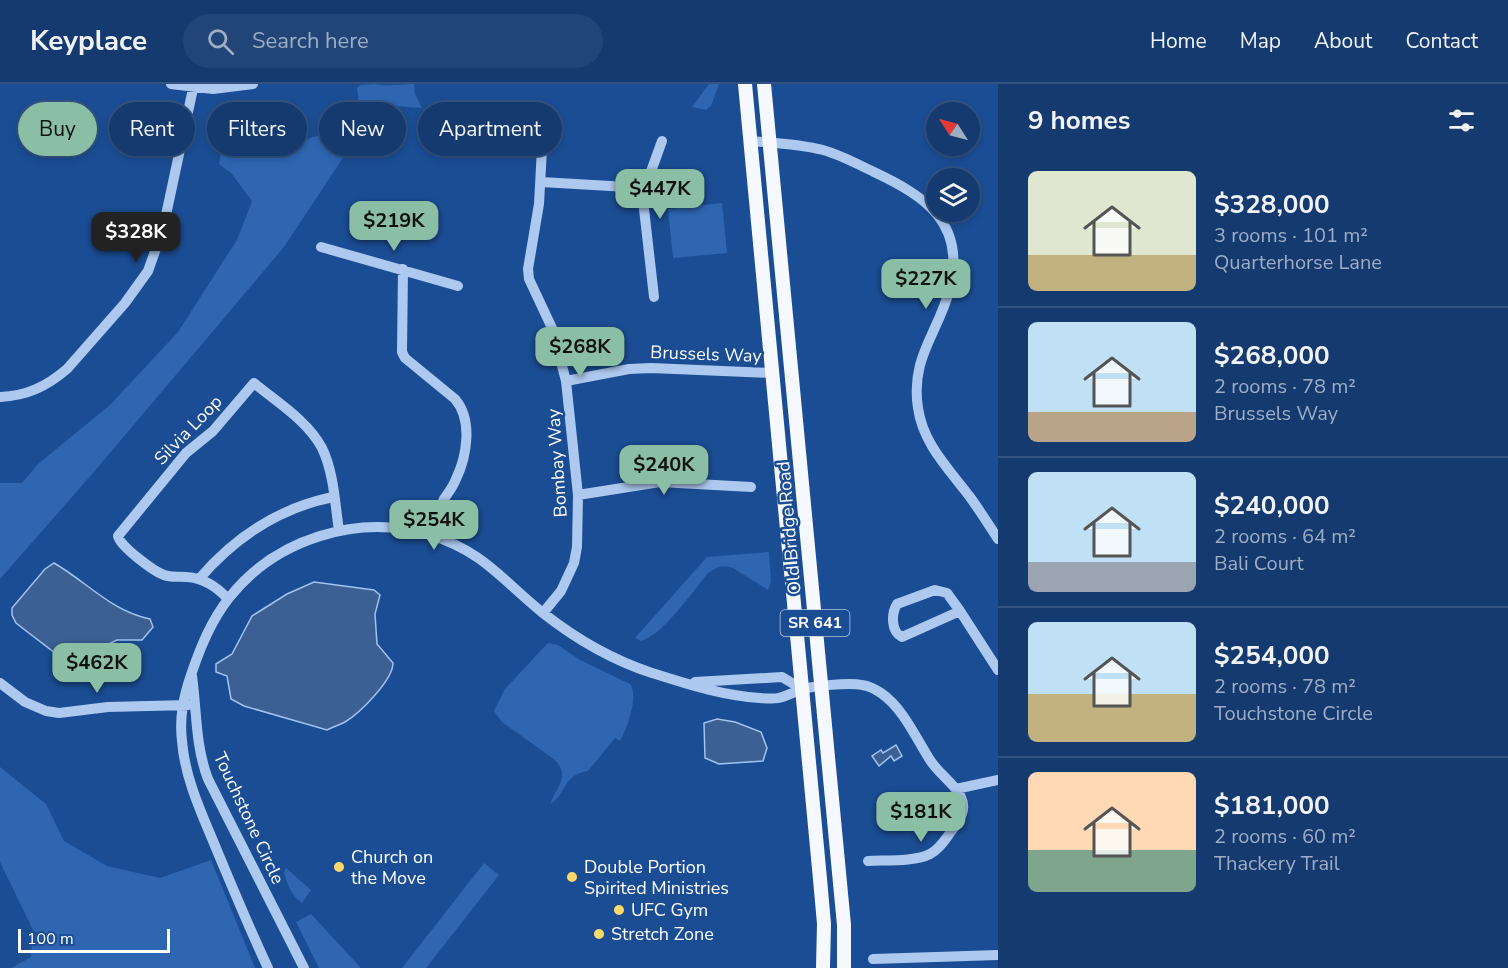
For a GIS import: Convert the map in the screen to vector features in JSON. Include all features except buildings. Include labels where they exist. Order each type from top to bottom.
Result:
[{"type":"main road","name":"Old Bridge Road","points":[[745,84],[824,924],[823,968]]},
{"type":"main road","name":"Old Bridge Road","points":[[764,84],[844,925],[844,968]]},
{"type":"street","points":[[171,84],[213,89],[253,84]]},
{"type":"street","points":[[0,398],[34,391],[56,379],[137,288],[153,260],[163,229],[194,86]]},
{"type":"street","points":[[654,297],[643,208],[645,188],[662,141]]},
{"type":"street","points":[[751,141],[824,150],[877,173],[918,195],[945,225],[953,253],[951,286],[945,305],[920,360],[917,377],[918,408],[926,437],[936,454],[998,539]]},
{"type":"street","name":"Bombay Way","points":[[542,156],[536,230],[528,269],[529,279],[552,328],[566,381],[578,495],[577,547],[574,563],[561,591],[543,613]]},
{"type":"street","points":[[541,182],[645,188]]},
{"type":"street","points":[[321,247],[458,286]]},
{"type":"street","points":[[403,269],[402,352],[405,358],[461,405],[465,422],[465,446],[461,468],[437,516],[431,535]]},
{"type":"street","name":"Brussels Way","points":[[566,381],[629,369],[651,368],[773,373]]},
{"type":"street","name":"Silvia Loop","points":[[228,599],[217,589],[199,579],[170,577],[157,572],[121,543],[118,536],[186,453],[213,431],[254,383],[315,437],[327,460],[339,531]]},
{"type":"street","points":[[578,495],[660,482],[751,487]]},
{"type":"street","points":[[199,579],[223,553],[259,525],[293,508],[333,497]]},
{"type":"street","name":"Touchstone Circle","points":[[268,968],[192,790],[182,742],[182,705],[206,635],[228,599],[247,578],[274,557],[301,543],[339,531],[380,527],[431,535],[466,549],[484,560],[543,613],[583,642],[608,655],[654,674],[726,695],[768,699],[784,698],[802,689]]},
{"type":"street","points":[[960,611],[902,637],[895,633],[892,616],[894,609],[901,601],[942,590],[947,593],[960,611],[998,670]]},
{"type":"street","name":"Touchstone Circle","points":[[192,673],[199,750],[208,779],[304,968]]},
{"type":"street","name":"Touchstone Circle","points":[[689,683],[782,677],[802,689]]},
{"type":"street","points":[[0,683],[30,705],[59,713],[108,707],[195,705]]},
{"type":"street","points":[[802,689],[857,684],[873,688],[883,694],[902,716],[935,769],[956,789],[962,799],[961,818],[937,849],[920,858],[868,861]]},
{"type":"street","points":[[956,789],[998,780]]},
{"type":"street","points":[[873,959],[998,955]]},
{"type":"shaded area","points":[[414,84],[419,102],[418,108],[406,107],[406,102],[359,102],[357,88],[360,85]]},
{"type":"shaded area","points":[[709,84],[719,84],[711,106],[706,110],[692,107]]},
{"type":"shaded area","points":[[319,135],[319,156],[344,156],[284,247],[0,579],[0,483],[22,483],[38,464],[110,405],[178,332],[237,240],[252,201],[231,173],[219,164],[220,156],[307,156],[307,139]]},
{"type":"shaded area","points":[[722,203],[727,253],[673,258],[668,209]]},
{"type":"shaded area","points":[[769,552],[771,582],[768,590],[733,568],[717,568],[708,573],[677,612],[658,631],[641,641],[635,638],[707,557]]},
{"type":"shaded area","points":[[54,563],[123,610],[150,619],[153,627],[142,640],[117,640],[71,657],[55,653],[16,623],[12,615],[12,608],[45,569]]},
{"type":"shaded area","points":[[314,582],[374,590],[380,595],[375,614],[377,644],[393,663],[388,678],[367,704],[345,722],[327,730],[244,706],[231,699],[227,676],[216,672],[216,664],[232,654],[252,616],[287,594]]},
{"type":"shaded area","points":[[548,643],[558,645],[580,660],[630,684],[633,696],[629,721],[620,741],[615,738],[588,771],[573,776],[550,804],[561,782],[560,766],[502,722],[494,711],[505,689]]},
{"type":"shaded area","points":[[717,719],[735,722],[761,732],[767,748],[763,761],[719,764],[705,758],[704,723]]},
{"type":"shaded area","points":[[896,745],[902,756],[894,761],[891,756],[879,766],[872,756],[881,750],[883,753]]},
{"type":"shaded area","points":[[0,767],[46,804],[64,841],[107,866],[160,878],[211,860],[255,968],[11,968],[31,957],[33,930],[0,862]]},
{"type":"shaded area","points":[[484,863],[499,875],[426,968],[402,968]]},
{"type":"shaded area","points":[[286,868],[311,890],[302,903],[295,897],[289,886],[284,873]]},
{"type":"shaded area","points":[[311,914],[361,968],[319,968],[296,922]]},
{"type":"place","name":"Church on the Move","points":[[339,867]]},
{"type":"place","name":"Double Portion Spirited Ministries","points":[[572,877]]},
{"type":"place","name":"UFC Gym","points":[[619,910]]},
{"type":"place","name":"Stretch Zone","points":[[599,934]]}]
